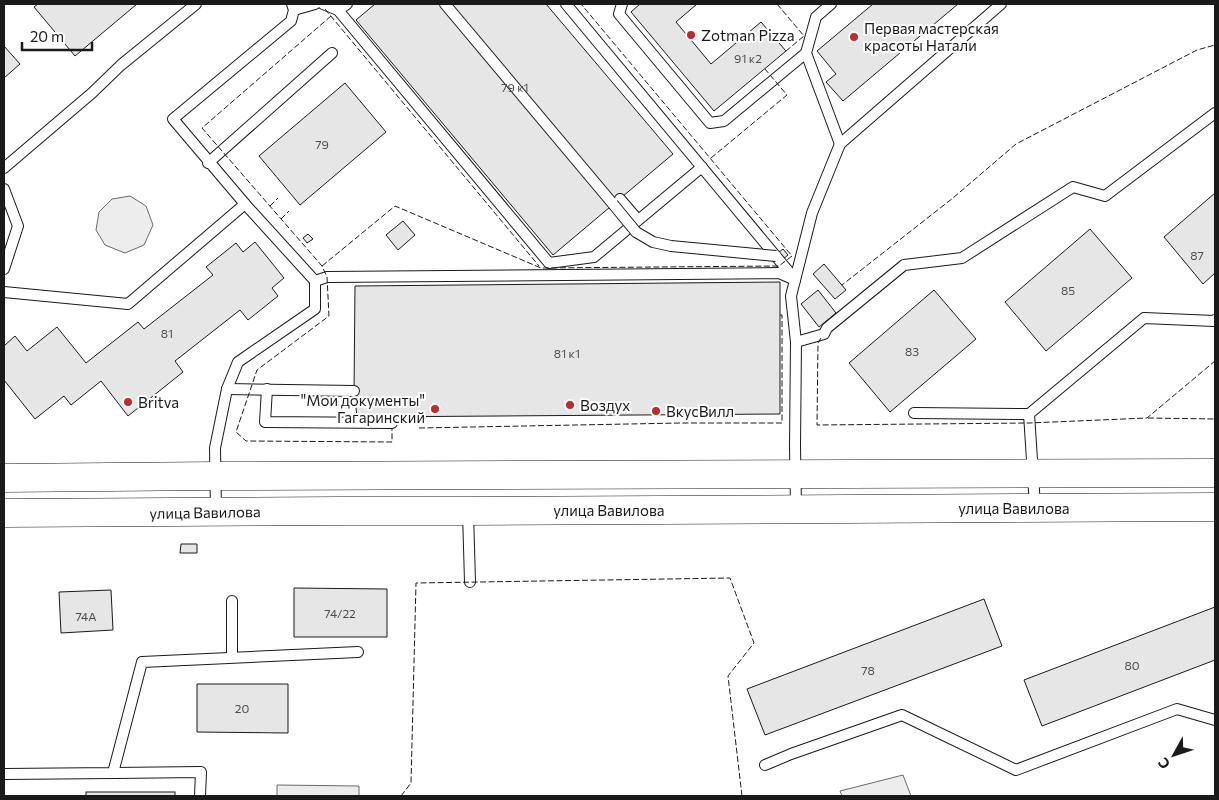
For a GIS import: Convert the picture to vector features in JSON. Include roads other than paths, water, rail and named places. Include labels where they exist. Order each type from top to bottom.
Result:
[{"type":"street","points":[[4,478],[1215,472]]},
{"type":"street","name":"улица Вавилова","points":[[4,513],[1215,507]]},
{"type":"lane","points":[[4,168],[92,93],[121,65],[196,4]]},
{"type":"lane","points":[[216,512],[215,448],[227,389],[238,362],[315,309],[315,281],[208,163],[173,120],[291,21],[293,7],[315,4]]},
{"type":"lane","points":[[322,4],[343,7],[549,263],[594,257],[702,167]]},
{"type":"lane","points":[[445,4],[617,202],[638,220]]},
{"type":"lane","points":[[566,4],[795,280]]},
{"type":"lane","points":[[622,4],[619,14],[710,123],[724,121],[806,53],[816,17],[831,4]]},
{"type":"lane","points":[[796,509],[796,342],[791,296],[812,213],[840,144],[1001,4]]},
{"type":"lane","points":[[208,163],[332,53]]},
{"type":"lane","points":[[806,53],[840,144]]},
{"type":"lane","points":[[796,342],[824,334],[827,328],[904,265],[962,258],[1073,187],[1106,196],[1215,113]]},
{"type":"lane","points":[[4,189],[18,226],[4,269]]},
{"type":"lane","points":[[617,202],[636,232],[653,242],[671,246],[776,256]]},
{"type":"lane","points":[[4,292],[128,304],[245,204]]},
{"type":"lane","points":[[315,281],[326,278],[770,273],[780,273],[795,280]]},
{"type":"lane","points":[[914,413],[1029,414],[1144,318],[1215,320]]},
{"type":"lane","points":[[227,389],[354,391]]},
{"type":"lane","points":[[267,389],[266,422],[392,423]]},
{"type":"lane","points":[[1029,414],[1035,508]]},
{"type":"lane","points":[[468,511],[470,582]]},
{"type":"lane","points":[[232,601],[232,657]]},
{"type":"lane","points":[[112,773],[142,662],[358,652]]},
{"type":"lane","points":[[766,766],[791,754],[902,715],[1016,770],[1177,709],[1215,720]]},
{"type":"lane","points":[[4,774],[201,772],[200,796]]},
{"type":"place","name":"Zotman Pizza","points":[[691,35]]},
{"type":"place","name":"Первая мастерская красоты Натали","points":[[854,37]]},
{"type":"place","name":"Britva","points":[[128,402]]},
{"type":"place","name":"Воздух","points":[[570,405]]},
{"type":"place","name":"\"Мои документы\" Гагаринский","points":[[435,409]]},
{"type":"place","name":"ВкусВилл","points":[[656,411]]}]
